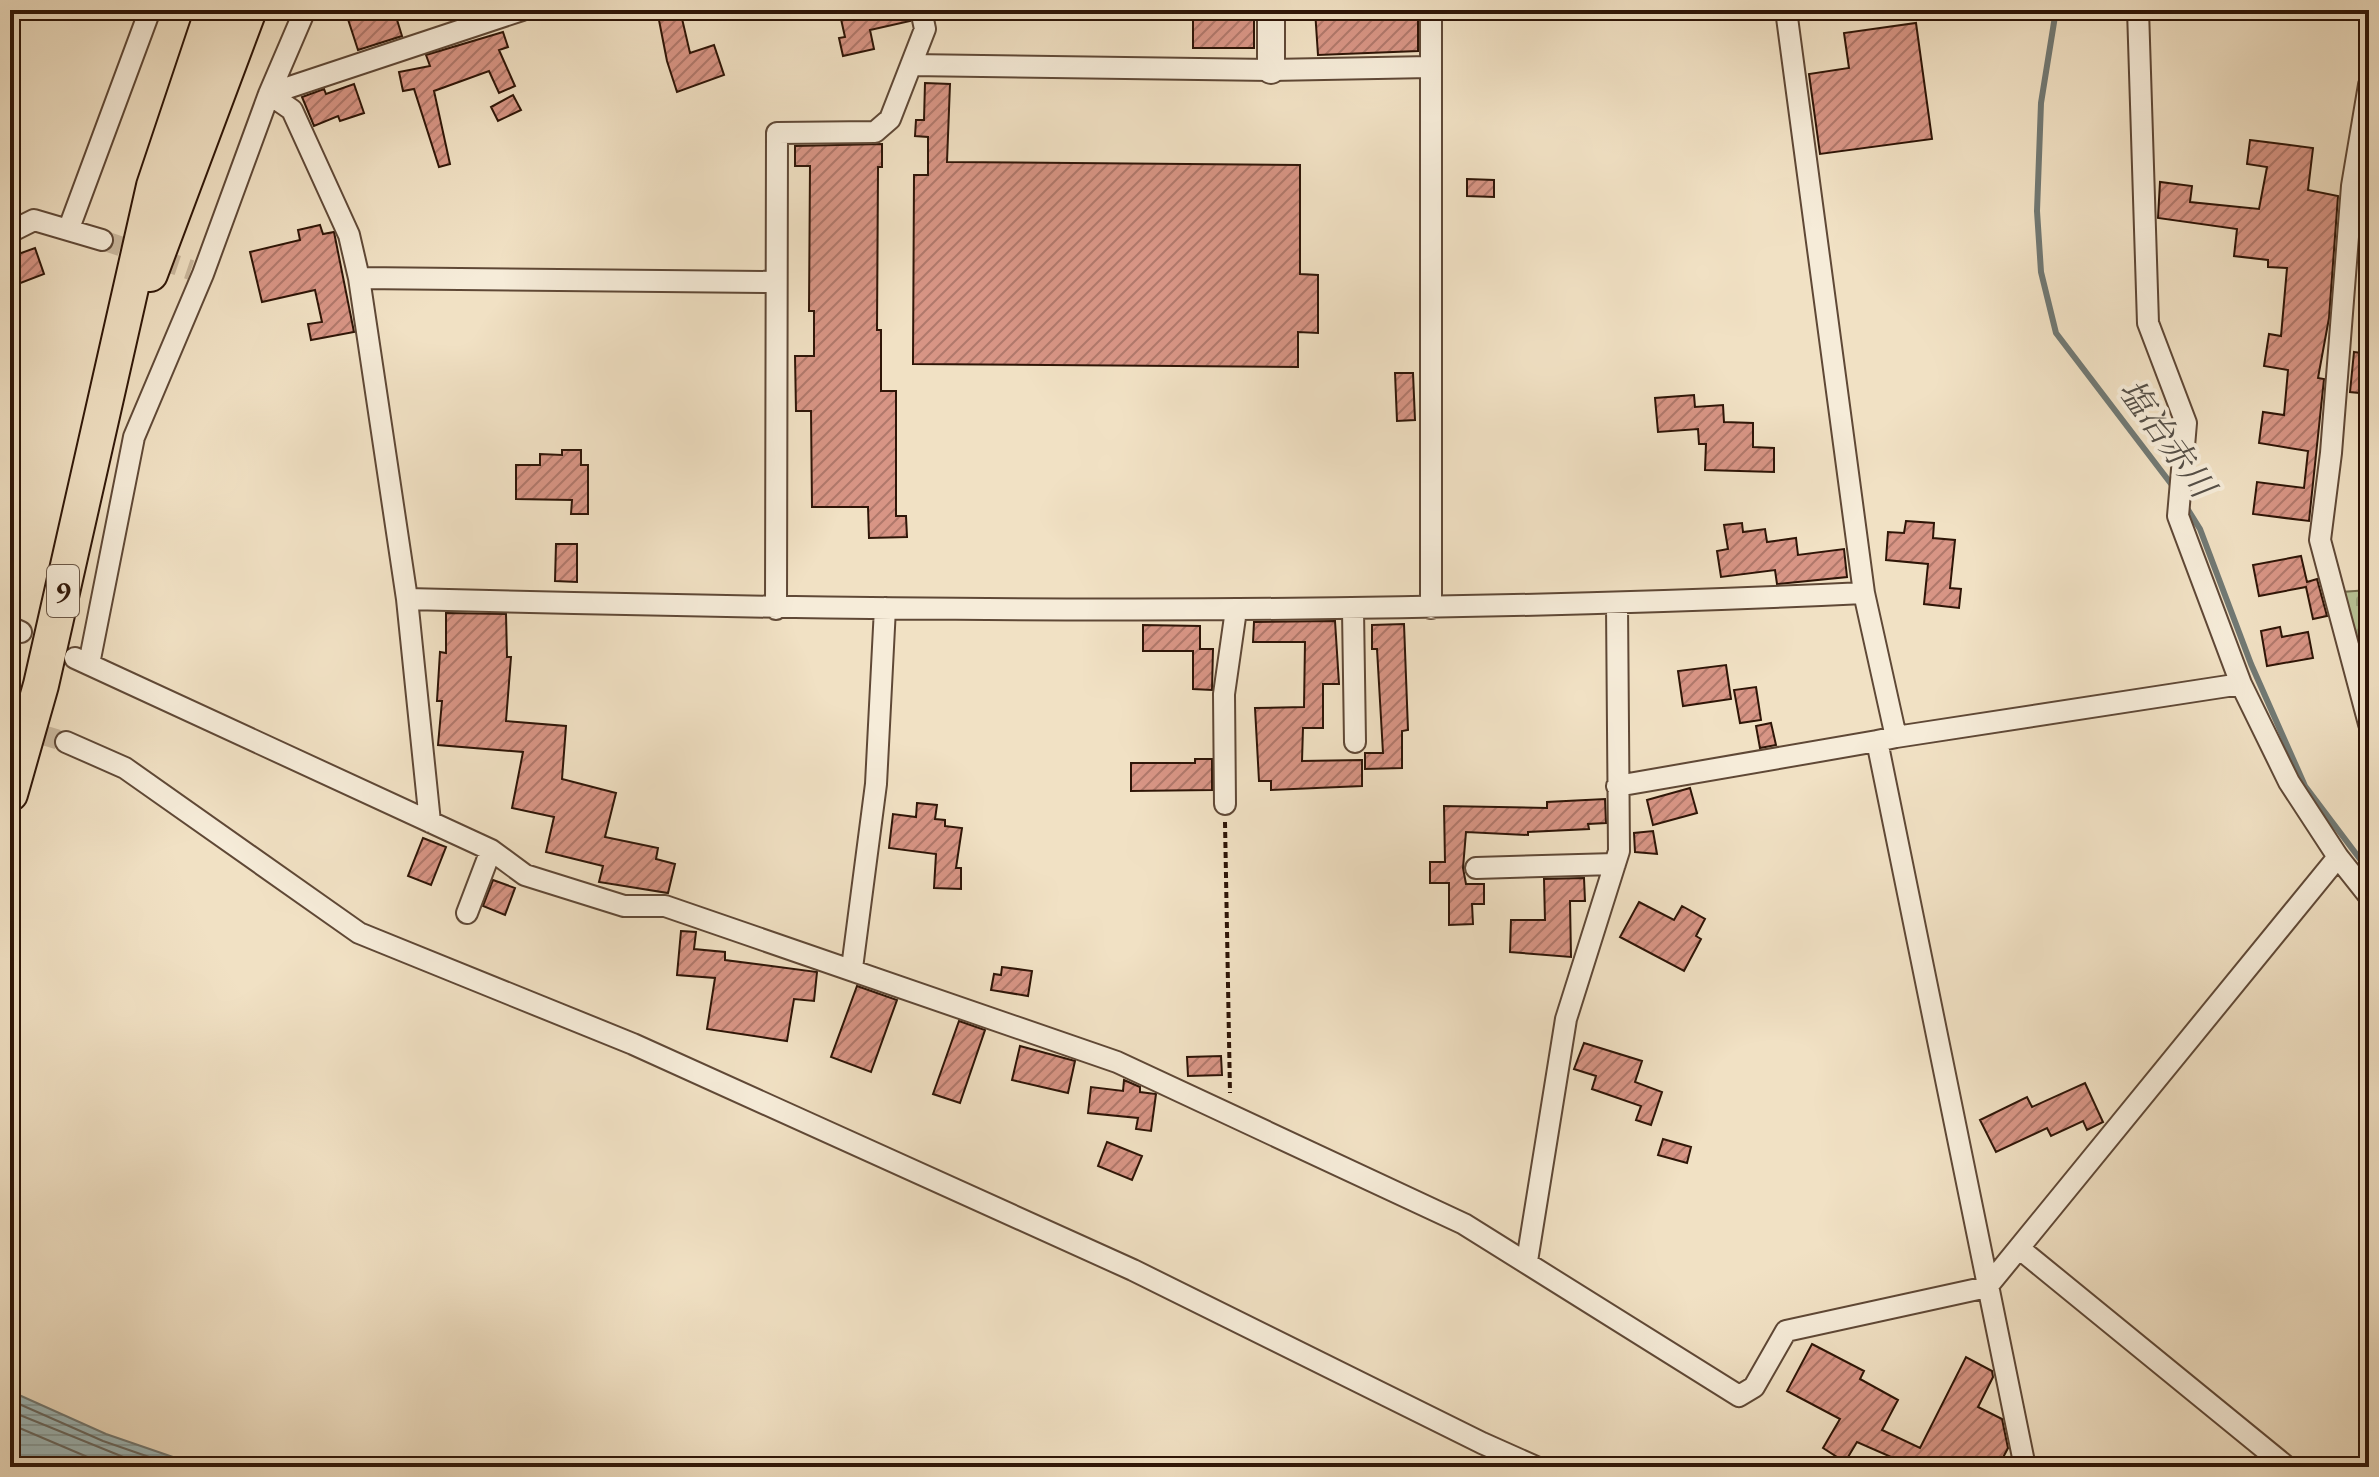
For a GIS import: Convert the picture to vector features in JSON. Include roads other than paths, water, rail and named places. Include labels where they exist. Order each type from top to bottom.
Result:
[{"type":"highway","name":"9","points":[[10,794],[41,685],[106,386],[154,186],[213,10]]},
{"type":"highway","name":"9","points":[[106,386],[181,197],[249,10]]},
{"type":"street","points":[[69,228],[150,10]]},
{"type":"street","points":[[305,10],[197,272],[134,437],[82,661],[491,850],[525,875],[624,906],[665,906],[852,968],[1117,1062],[1464,1224],[1739,1396],[1754,1387],[1786,1331],[1987,1287],[2174,1054],[2338,857]]},
{"type":"street","points":[[269,94],[522,10]]},
{"type":"street","points":[[776,609],[777,133],[875,132],[890,119],[925,29],[921,10]]},
{"type":"street","points":[[1271,10],[1271,70]]},
{"type":"street","points":[[1431,10],[1431,608]]},
{"type":"street","points":[[1786,10],[1886,739],[1987,1287],[2025,1467]]},
{"type":"street","points":[[2138,10],[2148,323],[2186,423],[2178,516],[2241,684],[2289,782],[2338,857],[2369,896]]},
{"type":"street","points":[[911,65],[1271,70],[1430,67]]},
{"type":"street","points":[[2369,85],[2320,540],[2369,724]]},
{"type":"street","points":[[269,94],[292,110],[349,235],[359,278],[407,599],[430,822]]},
{"type":"street","points":[[10,231],[34,220],[102,240]]},
{"type":"street","points":[[359,278],[775,282]]},
{"type":"street","points":[[407,599],[776,609],[1353,610],[1617,605],[1864,593]]},
{"type":"street","points":[[1527,1261],[1566,1019],[1619,851],[1617,605]]},
{"type":"street","points":[[852,968],[876,784],[885,608]]},
{"type":"street","points":[[1225,804],[1224,694],[1236,610]]},
{"type":"street","points":[[1353,610],[1355,742]]},
{"type":"street","points":[[1617,786],[1886,739],[2241,684]]},
{"type":"street","points":[[66,742],[125,768],[359,933],[633,1044],[1119,1263],[1536,1467]]},
{"type":"street","points":[[467,913],[491,850]]},
{"type":"street","points":[[1476,868],[1615,864]]},
{"type":"street","points":[[2020,1249],[2287,1467]]},
{"type":"water","points":[[10,1391],[106,1434],[202,1467],[10,1467]]},
{"type":"waterway","name":"塩冶赤川","points":[[2056,10],[2041,103],[2037,211],[2041,272],[2056,333],[2175,489]]},
{"type":"waterway","name":"塩冶赤川","points":[[2185,505],[2200,529],[2251,664],[2305,786],[2369,871]]},
{"type":"tunnel","points":[[102,240],[191,270]]},
{"type":"tunnel","points":[[10,725],[66,742]]}]
